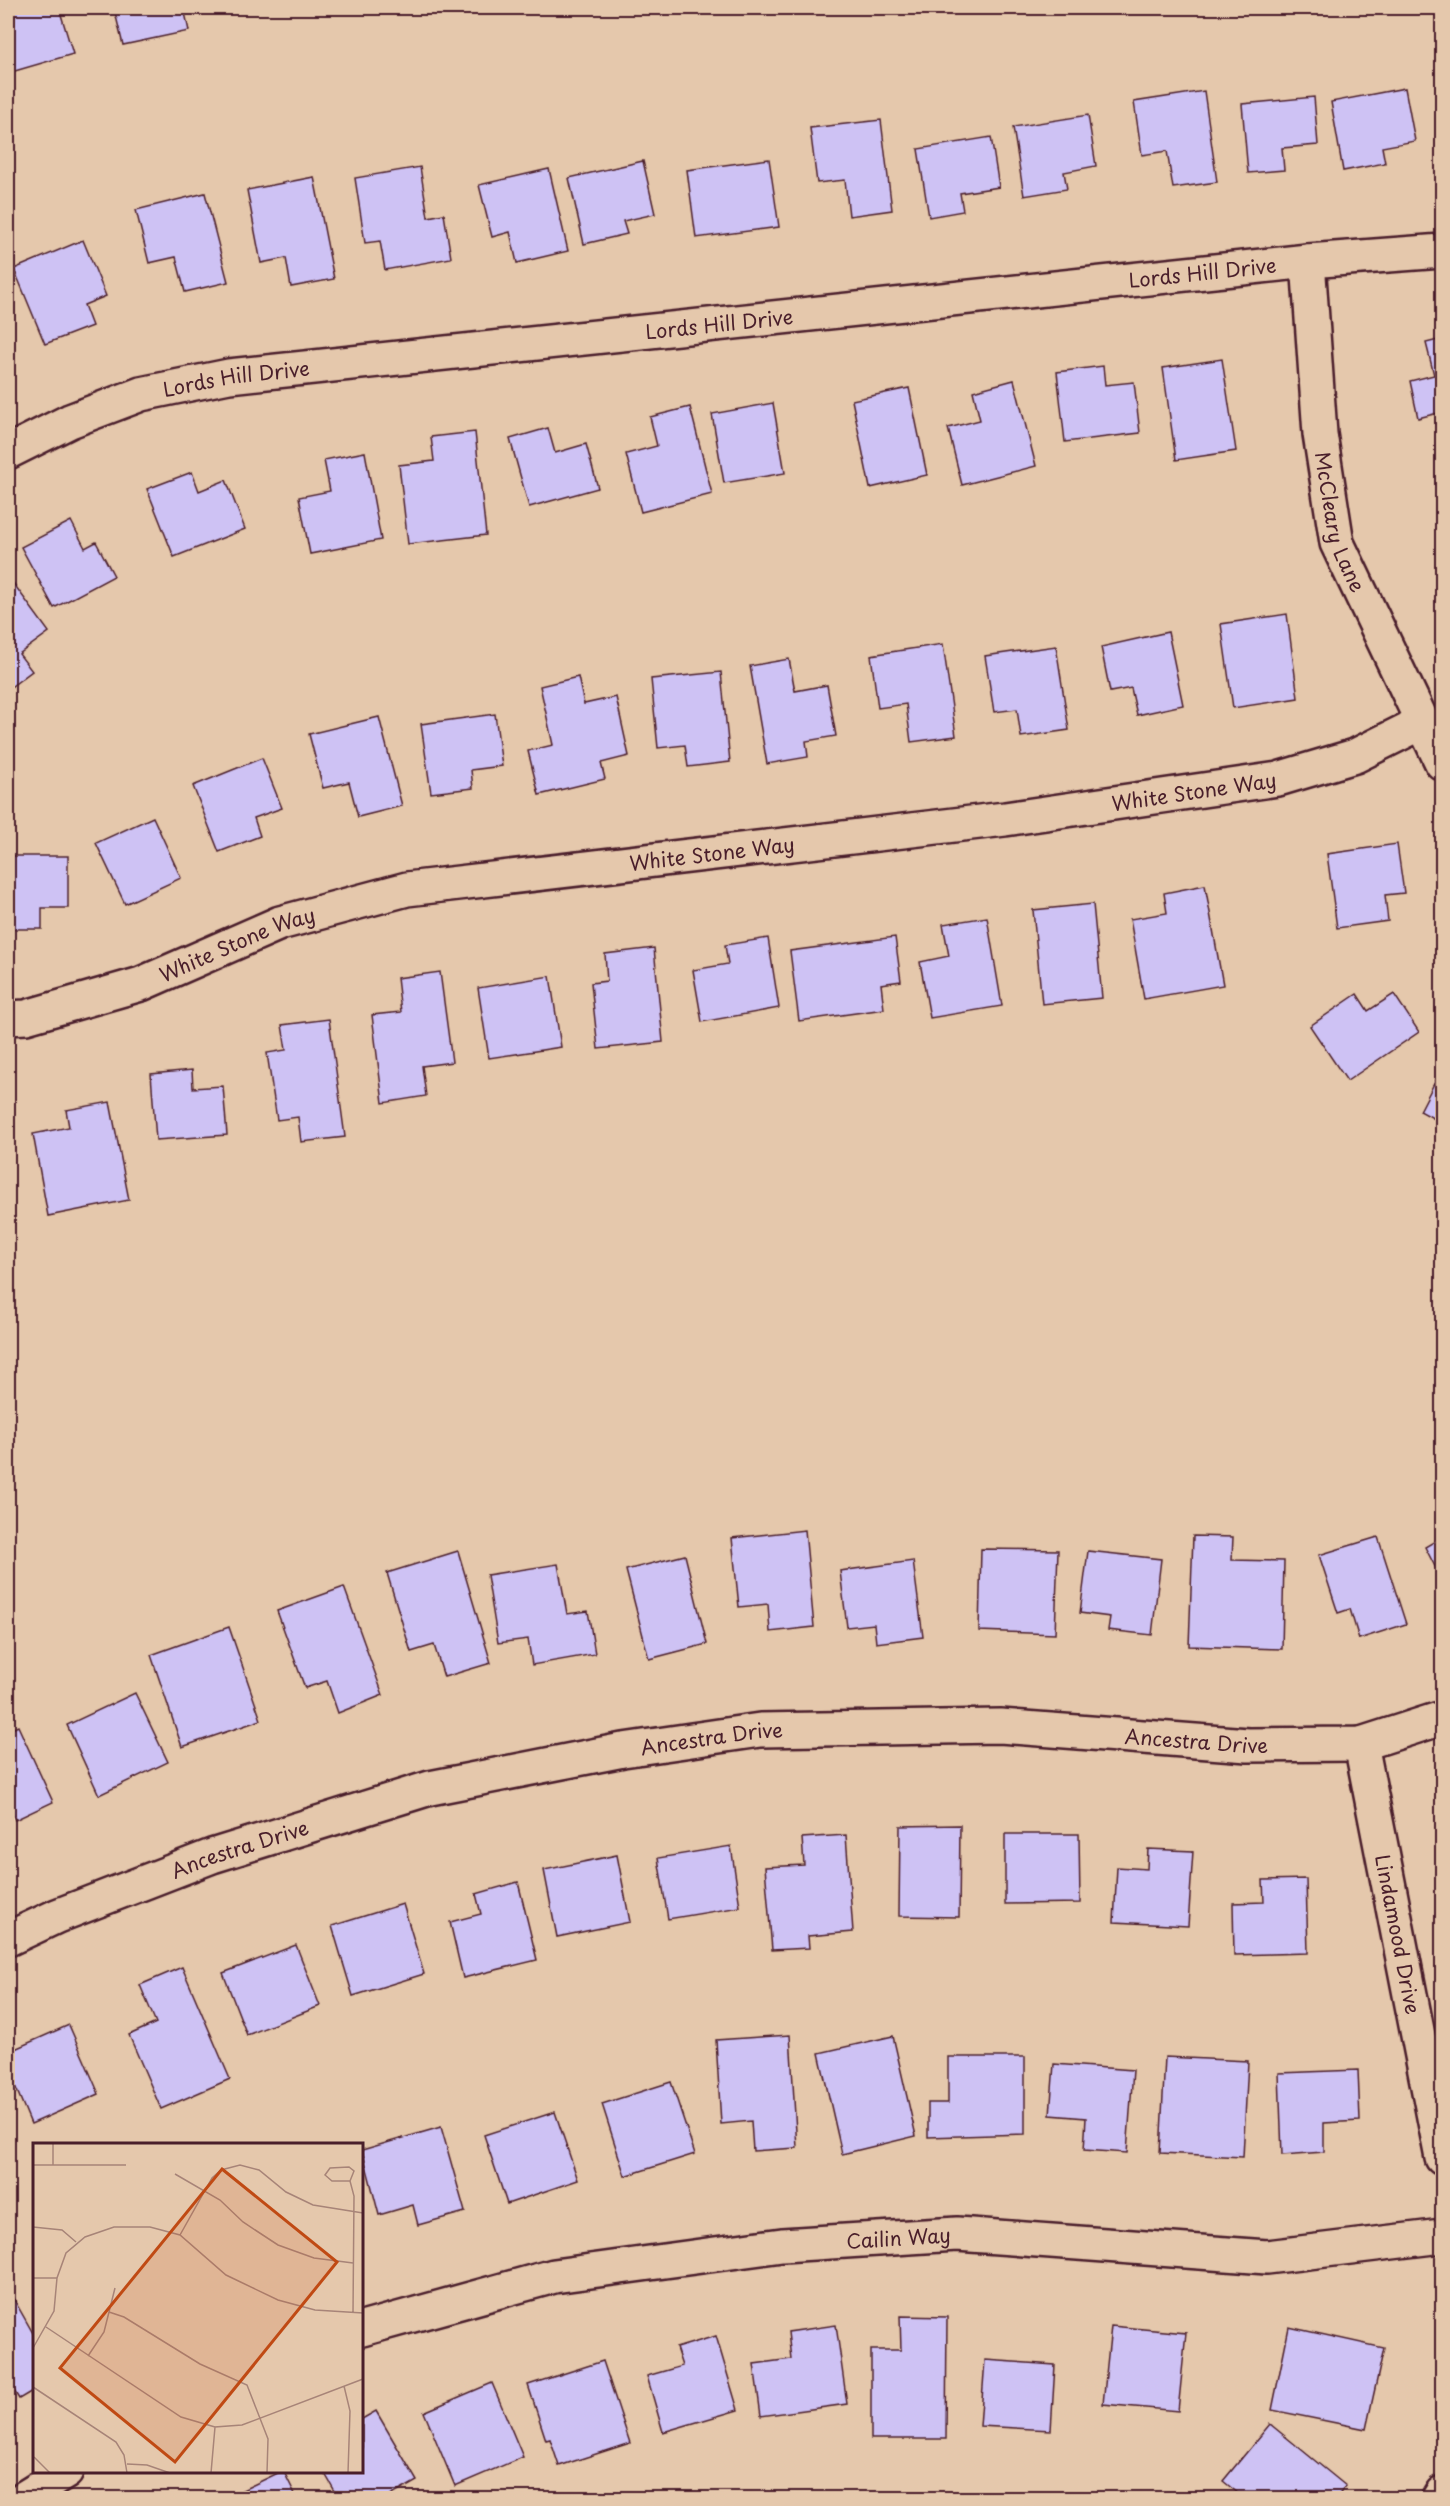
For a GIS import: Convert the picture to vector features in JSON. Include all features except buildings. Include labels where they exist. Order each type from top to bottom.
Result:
[{"type":"street","name":"Lords Hill Drive","points":[[8,452],[70,422],[141,394],[229,376],[1308,261],[1443,251]]},
{"type":"street","name":"McCleary Lane","points":[[1308,261],[1320,434],[1337,543],[1443,763]]},
{"type":"street","name":"White Stone Way","points":[[8,1018],[26,1017],[141,984],[280,923],[407,889],[1005,819],[1278,779],[1354,756],[1423,722]]},
{"type":"street","name":"Ancestra Drive","points":[[8,1939],[57,1916],[212,1856],[430,1788],[623,1750],[760,1730],[1000,1726],[1248,1745],[1361,1744],[1443,1718]]},
{"type":"street","name":"Lindamood Drive","points":[[1361,1744],[1443,2158]]},
{"type":"street","name":"Cailin Way","points":[[363,2329],[554,2276],[782,2245],[957,2234],[1267,2257],[1443,2236]]},
{"type":"street","points":[[24,2499],[64,2473]]},
{"type":"street","points":[[1439,2499],[1443,2493]]}]
